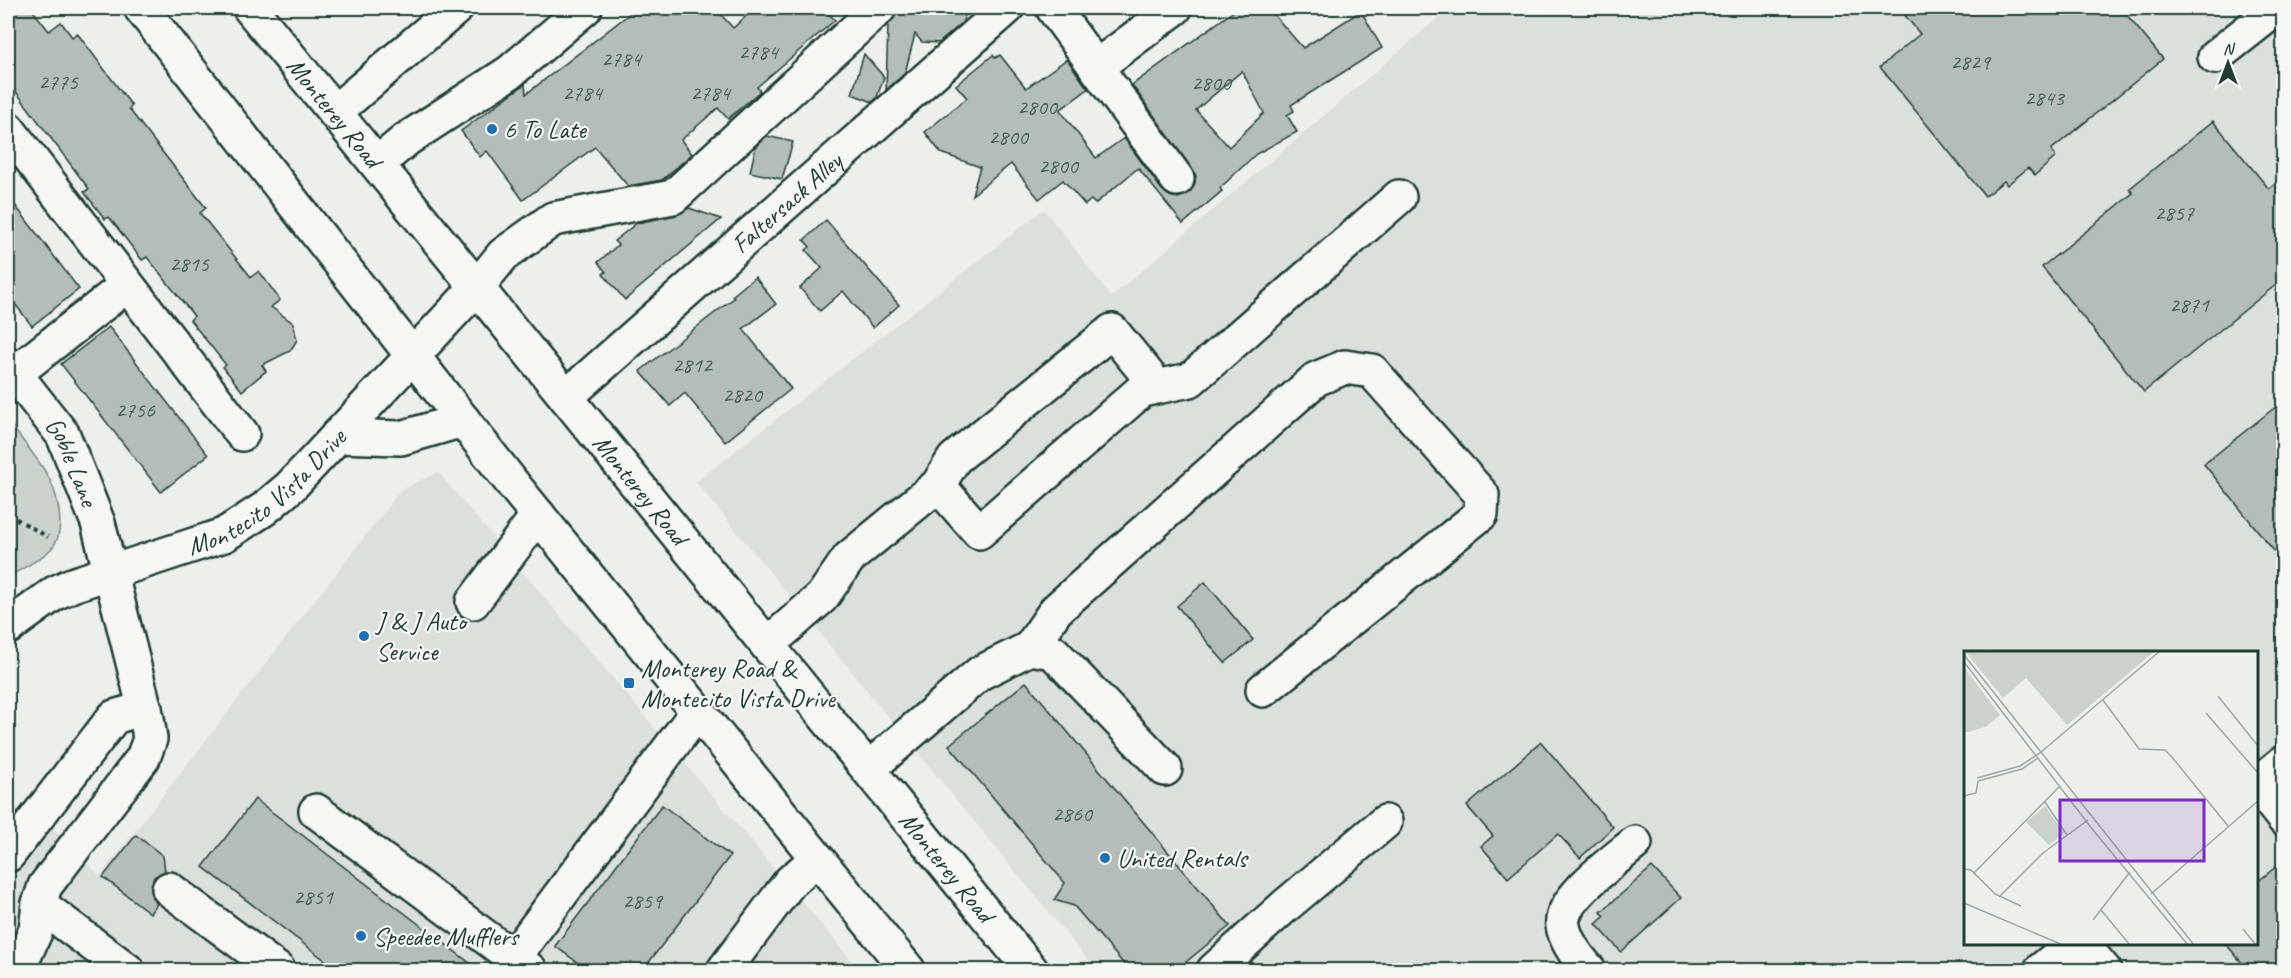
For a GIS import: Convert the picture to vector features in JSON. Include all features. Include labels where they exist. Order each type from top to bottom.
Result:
[{"type":"main road","points":[[141,8],[538,515],[908,970]]},
{"type":"main road","name":"Monterey Road","points":[[250,8],[336,111],[1031,970]]},
{"type":"main road","points":[[336,111],[456,8]]},
{"type":"main road","points":[[378,163],[407,139],[510,72],[585,8]]},
{"type":"main road","name":"Montecito Vista Drive","points":[[8,627],[55,593],[109,571],[224,535],[246,522],[290,487],[477,287],[503,255],[553,219],[673,197],[879,8]]},
{"type":"main road","name":"Faltersack Alley","points":[[566,397],[1007,8]]},
{"type":"main road","points":[[1053,8],[1177,179]]},
{"type":"main road","points":[[1096,67],[1175,8]]},
{"type":"main road","points":[[2215,57],[2277,8]]},
{"type":"main road","points":[[8,129],[242,434]]},
{"type":"main road","points":[[938,485],[979,532],[1142,390],[1156,385],[1168,386],[1190,380],[1399,197]]},
{"type":"main road","points":[[11,369],[128,285]]},
{"type":"main road","points":[[767,645],[822,597],[849,558],[938,485],[954,459],[1112,331],[1156,385]]},
{"type":"main road","points":[[868,769],[980,673],[1030,648],[1056,610],[1316,379],[1345,367],[1372,370],[1482,495],[1481,514],[1263,690]]},
{"type":"main road","name":"Goble Lane","points":[[11,369],[63,435],[98,523],[145,708],[150,739],[143,758],[45,886],[39,904],[36,930],[18,970]]},
{"type":"main road","points":[[337,436],[401,438],[463,420]]},
{"type":"main road","points":[[473,602],[538,515]]},
{"type":"main road","points":[[1030,648],[1053,652],[1165,769]]},
{"type":"main road","points":[[8,855],[114,717],[145,708]]},
{"type":"main road","points":[[316,811],[521,964],[697,712]]},
{"type":"main road","points":[[2258,784],[2283,762]]},
{"type":"main road","points":[[2258,786],[2283,819]]},
{"type":"main road","points":[[1214,970],[1285,906],[1385,822]]},
{"type":"main road","points":[[1589,970],[1569,942],[1562,924],[1566,911],[1578,892],[1635,843]]},
{"type":"main road","points":[[723,970],[790,882],[817,859]]},
{"type":"main road","points":[[169,889],[278,970]]},
{"type":"main road","points":[[39,904],[127,970]]},
{"type":"main road","points":[[2041,970],[2072,945]]},
{"type":"main road","points":[[2083,945],[2104,970]]},
{"type":"path","points":[[8,514],[48,537]]},
{"type":"shaded area","points":[[1450,8],[2283,8],[2283,970],[1096,970],[696,482],[1044,209],[1111,297]]},
{"type":"shaded area","points":[[8,421],[49,478],[58,504],[60,524],[59,534],[51,549],[36,561],[8,577]]},
{"type":"shaded area","points":[[438,472],[860,970],[8,970],[8,885],[52,827],[100,876],[401,490]]},
{"type":"building","points":[[8,8],[31,8],[49,31],[61,22],[72,37],[77,33],[132,106],[129,109],[206,208],[200,213],[251,277],[259,271],[280,300],[271,307],[293,323],[297,340],[290,351],[262,365],[266,371],[242,391],[223,367],[226,365],[190,320],[194,316],[147,257],[142,260],[109,217],[105,219],[84,192],[89,189],[8,81]]},
{"type":"building","points":[[637,8],[715,8],[733,28],[755,8],[823,8],[835,20],[757,87],[760,91],[728,119],[718,108],[681,140],[692,154],[662,180],[628,186],[595,147],[523,200],[487,151],[480,157],[461,131],[525,84],[526,94]]},
{"type":"building","points":[[897,8],[968,8],[962,23],[939,43],[922,42],[915,34],[905,73],[886,90],[888,25],[897,14]]},
{"type":"building","points":[[1238,8],[1268,8],[1303,48],[1361,11],[1382,48],[1291,105],[1294,111],[1287,115],[1297,132],[1256,154],[1220,188],[1222,191],[1183,224],[1138,168],[1095,204],[1091,200],[1085,205],[1063,180],[1039,199],[1011,164],[972,195],[980,167],[941,153],[925,132],[967,98],[956,85],[993,55],[995,58],[1000,55],[1026,88],[1067,59],[1088,89],[1060,110],[1096,158],[1124,138],[1162,190],[1178,198],[1187,194],[1194,186],[1196,176],[1132,85]],"holes":[[[1242,71],[1264,113],[1229,147],[1196,110]]]},
{"type":"building","points":[[1899,8],[2121,8],[2163,59],[2051,150],[2056,157],[2035,175],[2028,168],[2007,185],[2004,181],[1985,196],[1880,67],[1920,34]]},
{"type":"building","points":[[864,54],[884,77],[873,102],[852,94]]},
{"type":"building","points":[[2213,121],[2269,189],[2283,177],[2283,279],[2144,392],[2042,267],[2133,193],[2129,189]]},
{"type":"building","points":[[767,136],[793,142],[782,179],[750,172],[756,146]]},
{"type":"building","points":[[8,196],[79,289],[32,326],[8,295]]},
{"type":"building","points":[[689,208],[721,219],[625,300],[603,274],[606,272],[598,262],[618,245],[614,241],[637,223],[676,215]]},
{"type":"building","points":[[826,220],[899,305],[873,328],[843,291],[820,311],[800,288],[822,268],[806,250],[810,247],[804,240]]},
{"type":"building","points":[[755,277],[776,304],[743,329],[791,389],[725,442],[685,393],[670,406],[640,371],[734,298],[732,296]]},
{"type":"building","points":[[109,327],[208,455],[161,492],[61,364]]},
{"type":"building","points":[[2283,401],[2283,562],[2204,464]]},
{"type":"building","points":[[1205,582],[1253,640],[1225,663],[1177,606]]},
{"type":"building","points":[[1026,682],[1230,926],[1176,970],[1129,970],[1074,906],[1054,900],[1065,883],[949,745]]},
{"type":"building","points":[[1541,742],[1613,827],[1580,858],[1558,834],[1508,878],[1481,846],[1493,836],[1467,806]]},
{"type":"building","points":[[255,799],[479,970],[338,970],[203,867]]},
{"type":"building","points":[[662,805],[730,856],[643,970],[588,970],[555,946]]},
{"type":"building","points":[[136,835],[163,856],[165,871],[154,877],[151,886],[152,896],[157,904],[150,913],[103,877]]},
{"type":"building","points":[[2283,861],[2283,970],[2248,970],[2227,945],[2258,945],[2258,881]]},
{"type":"building","points":[[1652,867],[1681,898],[1621,952],[1596,924],[1605,916],[1601,912]]},
{"type":"place","name":"6 To Late","points":[[492,129]]},
{"type":"place","name":"J & J Auto Service","points":[[364,636]]},
{"type":"place","name":"Monterey Road & Montecito Vista Drive","points":[[629,683]]},
{"type":"place","name":"United Rentals","points":[[1105,858]]},
{"type":"place","name":"Speedee Mufflers","points":[[361,936]]}]
